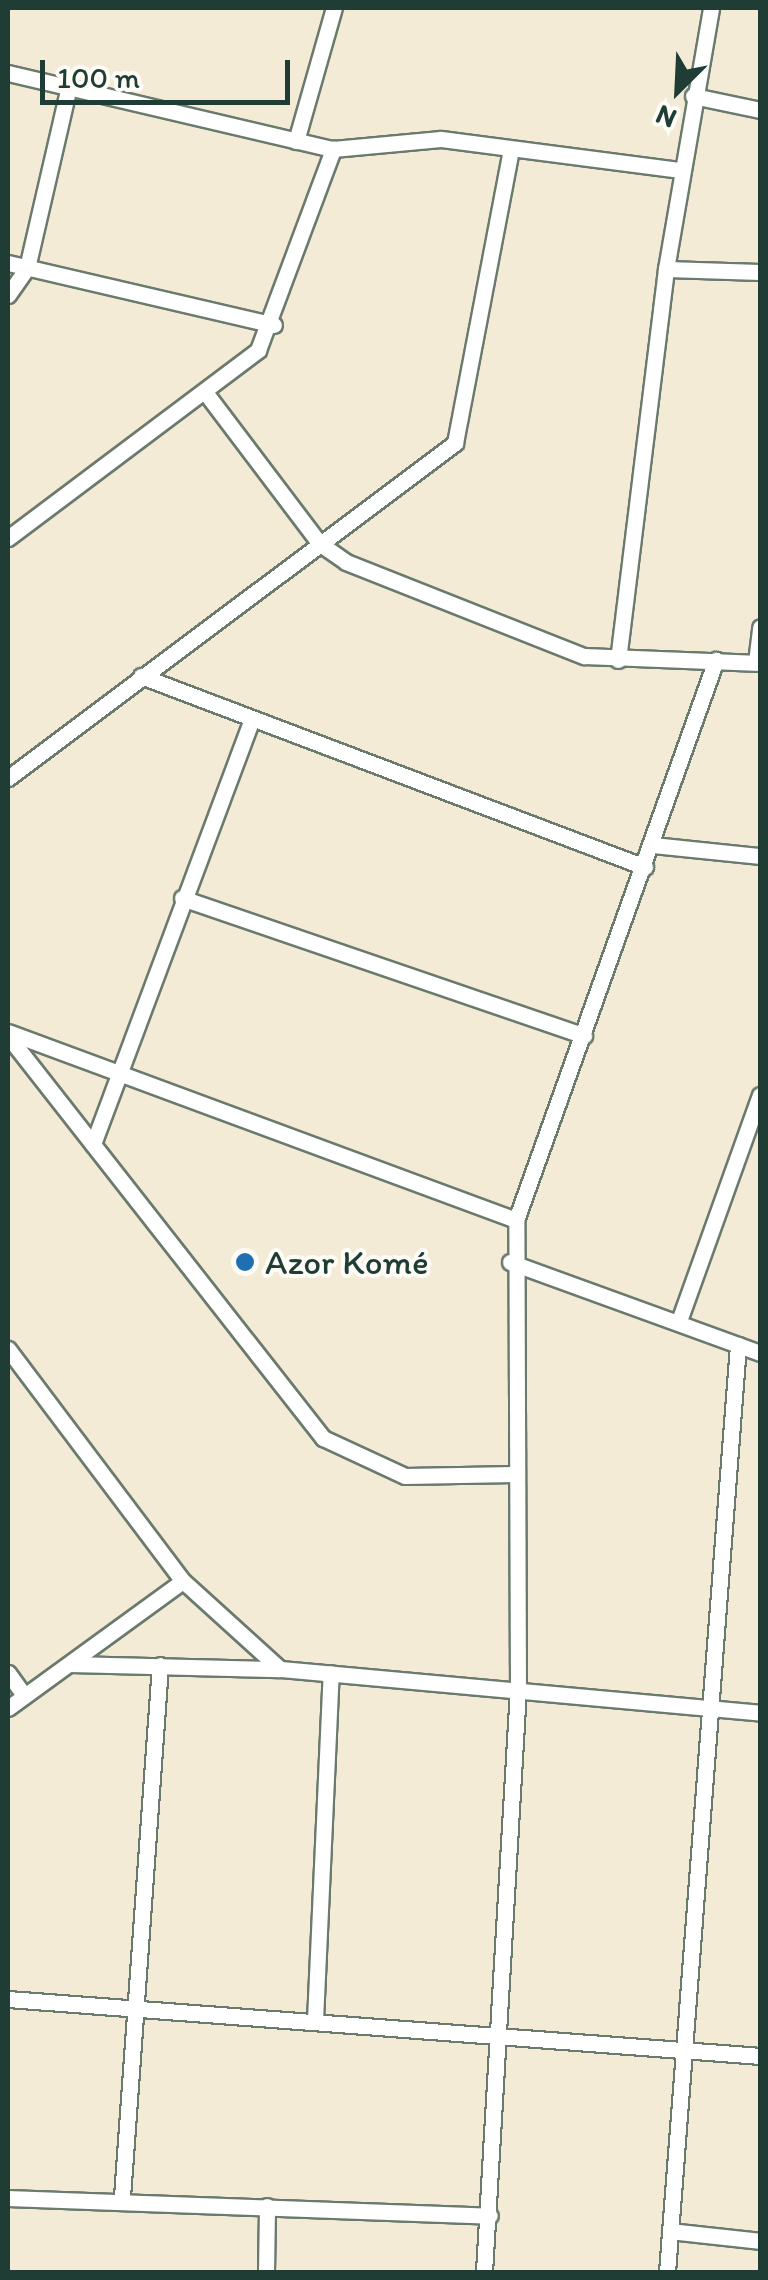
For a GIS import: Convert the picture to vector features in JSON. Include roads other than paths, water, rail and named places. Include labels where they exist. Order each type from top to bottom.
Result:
[{"type":"street","points":[[296,142],[334,8]]},
{"type":"street","points":[[618,660],[666,270],[711,8]]},
{"type":"street","points":[[8,73],[68,90],[333,148],[409,137],[681,170]]},
{"type":"street","points":[[8,294],[27,268],[68,90]]},
{"type":"street","points":[[693,96],[760,110]]},
{"type":"street","points":[[8,538],[258,350],[274,325],[333,148]]},
{"type":"street","points":[[8,778],[455,443],[511,149]]},
{"type":"street","points":[[8,263],[274,325]]},
{"type":"street","points":[[666,270],[760,272]]},
{"type":"street","points":[[205,392],[319,543],[380,578],[548,644],[618,660],[758,662],[760,627]]},
{"type":"street","points":[[484,2272],[502,2038],[518,1690],[510,1262],[516,1220],[653,846],[716,660]]},
{"type":"street","points":[[141,676],[251,722],[645,867]]},
{"type":"street","points":[[93,1144],[251,722]]},
{"type":"street","points":[[653,846],[760,856]]},
{"type":"street","points":[[182,898],[584,1036]]},
{"type":"street","points":[[8,1034],[516,1220]]},
{"type":"street","points":[[8,1034],[323,1438],[405,1476],[515,1474]]},
{"type":"street","points":[[679,1322],[760,1095]]},
{"type":"street","points":[[743,1143],[760,1150]]},
{"type":"street","points":[[510,1262],[760,1353]]},
{"type":"street","points":[[667,2272],[738,1345]]},
{"type":"street","points":[[8,1349],[183,1581],[280,1669]]},
{"type":"street","points":[[8,1708],[183,1581]]},
{"type":"street","points":[[70,1664],[280,1669],[760,1713]]},
{"type":"street","points":[[122,2197],[160,1664]]},
{"type":"street","points":[[8,1673],[24,1696]]},
{"type":"street","points":[[315,2020],[331,1674]]},
{"type":"street","points":[[8,1999],[760,2056]]},
{"type":"street","points":[[8,2198],[122,2197],[490,2216]]},
{"type":"street","points":[[266,2272],[268,2206]]},
{"type":"street","points":[[670,2231],[760,2241]]},
{"type":"place","name":"Azor Komé","points":[[245,1262]]}]
